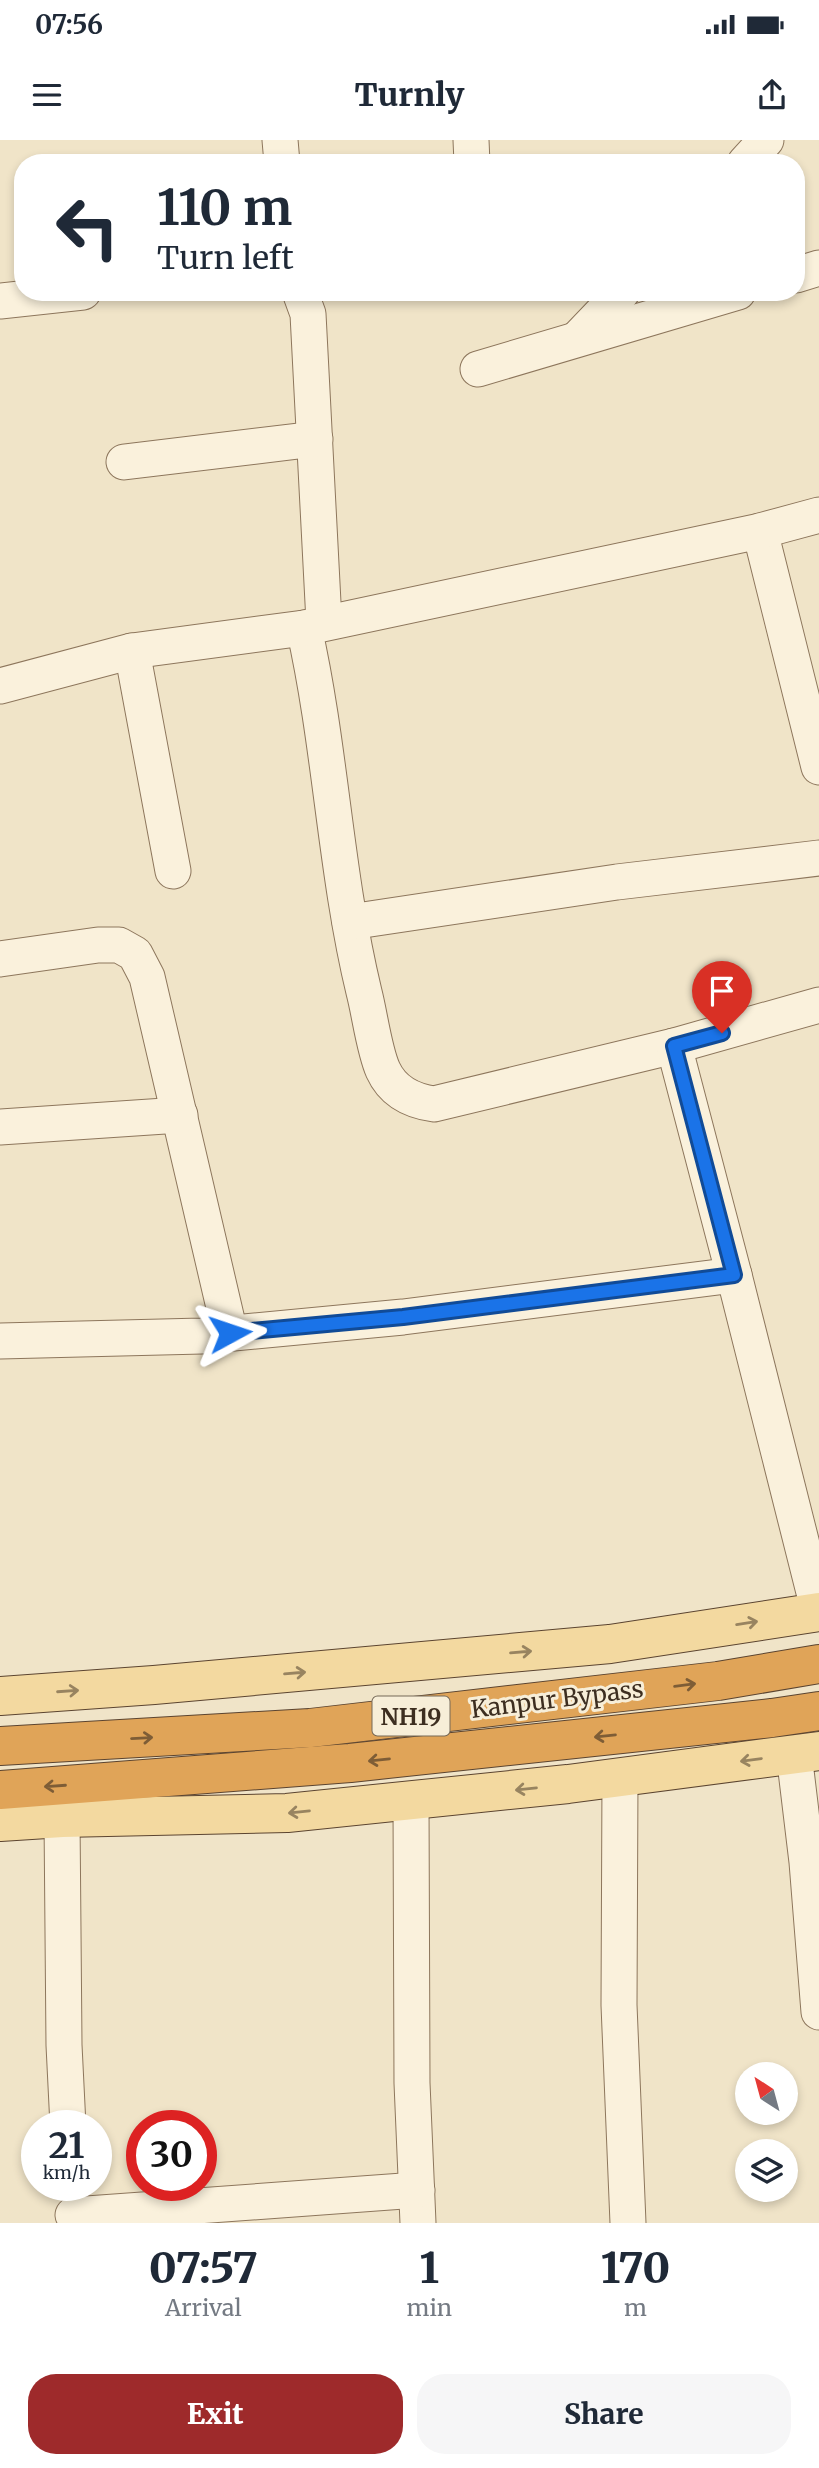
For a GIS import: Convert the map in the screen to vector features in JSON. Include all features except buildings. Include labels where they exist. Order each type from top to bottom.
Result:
[{"type":"highway","name":"Kanpur Bypass","points":[[0,1746],[310,1728],[718,1681],[819,1664]]},
{"type":"highway","name":"Kanpur Bypass","points":[[0,1790],[350,1763],[819,1712]]},
{"type":"main road","points":[[0,1696],[154,1685],[610,1644],[819,1612]]},
{"type":"main road","points":[[0,1822],[62,1818],[287,1814],[620,1778],[806,1753]]},
{"type":"street","points":[[753,154],[766,140]]},
{"type":"street","points":[[303,301],[308,314],[314,439],[314,625],[323,727],[341,880],[383,1070],[394,1088],[415,1101],[434,1104],[674,1046],[819,1005]]},
{"type":"street","points":[[577,340],[614,301]]},
{"type":"street","points":[[478,369],[708,301]]},
{"type":"street","points":[[124,462],[314,439]]},
{"type":"street","points":[[0,686],[132,650],[314,625],[760,531],[819,516]]},
{"type":"street","points":[[760,531],[818,755]]},
{"type":"street","points":[[132,650],[173,871]]},
{"type":"street","points":[[350,922],[617,882],[819,858]]},
{"type":"street","points":[[0,959],[97,945],[119,945],[135,954],[147,977],[230,1333]]},
{"type":"street","points":[[674,1046],[819,1612]]},
{"type":"street","points":[[0,1127],[180,1115]]},
{"type":"street","points":[[0,1341],[202,1336],[403,1317],[734,1275]]},
{"type":"street","points":[[806,1753],[807,1861],[819,2012]]},
{"type":"street","points":[[620,1778],[619,2004],[628,2223]]},
{"type":"street","points":[[73,2208],[418,2207],[412,2083],[411,1800]]},
{"type":"street","points":[[62,1818],[67,2110]]},
{"type":"route","points":[[230,1333],[403,1317],[734,1275],[674,1046],[722,1033]]}]
